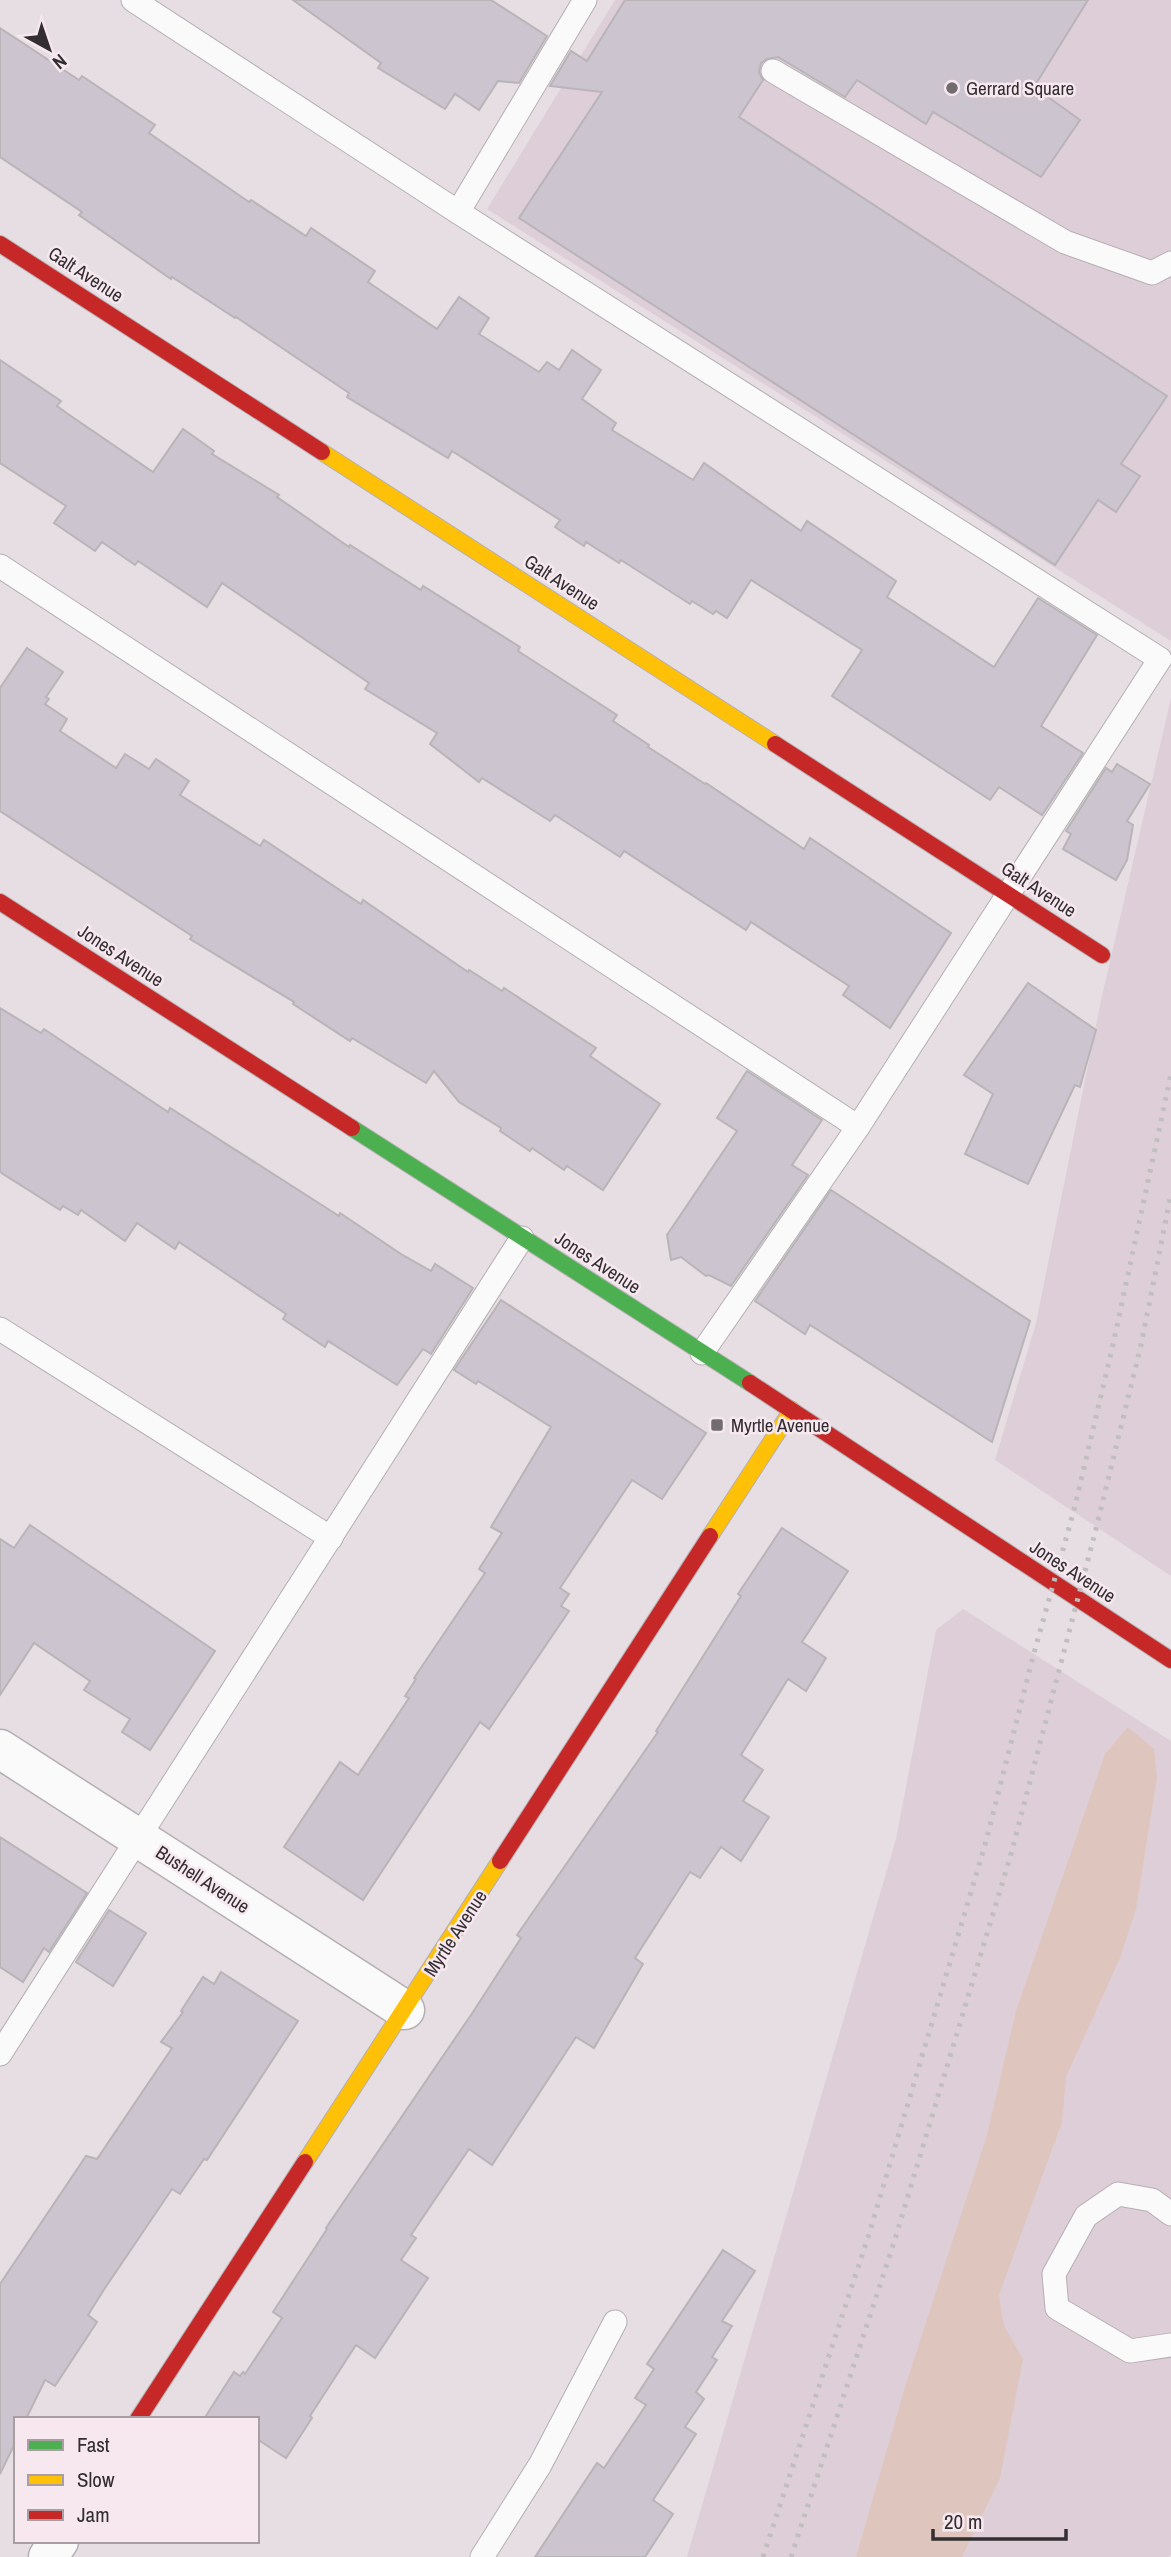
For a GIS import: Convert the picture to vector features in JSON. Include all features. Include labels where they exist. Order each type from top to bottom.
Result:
[{"type":"street","name":"Galt Avenue","points":[[0,244],[1102,955]]},
{"type":"street","name":"Jones Avenue","points":[[0,902],[793,1410],[1171,1660]]},
{"type":"street","name":"Myrtle Avenue","points":[[139,2417],[793,1410]]},
{"type":"street","name":"Bushell Avenue","points":[[0,1749],[405,2010]]},
{"type":"lane","points":[[133,0],[458,212],[1160,659],[858,1127],[702,1353]]},
{"type":"lane","points":[[458,212],[585,0]]},
{"type":"lane","points":[[773,71],[1065,242],[1152,273],[1171,263]]},
{"type":"lane","points":[[0,566],[858,1127]]},
{"type":"lane","points":[[0,2054],[522,1238]]},
{"type":"lane","points":[[0,1329],[331,1538]]},
{"type":"lane","points":[[1171,2214],[1152,2200],[1118,2194],[1086,2216],[1054,2274],[1057,2308],[1130,2351],[1171,2344]]},
{"type":"lane","points":[[482,2557],[540,2465],[615,2322]]},
{"type":"shaded area","points":[[615,0],[1171,0],[1171,641],[487,209]]},
{"type":"shaded area","points":[[1171,698],[1171,1576],[995,1460],[1036,1323],[1102,996]]},
{"type":"shaded area","points":[[963,1609],[1171,1741],[1171,2554],[1169,2557],[687,2557],[896,1839],[936,1630]]},
{"type":"shaded area","points":[[1128,1727],[1154,1749],[1157,1778],[1136,1909],[1120,1958],[1066,2077],[1062,2122],[999,2295],[1004,2326],[1023,2359],[1000,2478],[962,2557],[856,2557],[905,2387],[987,2135],[1016,2011],[1105,1754]]},
{"type":"building","points":[[293,0],[491,0],[547,36],[519,83],[498,81],[479,110],[455,94],[445,109],[378,68],[381,63]]},
{"type":"building","points":[[625,0],[1088,0],[1034,87],[1080,120],[1041,177],[933,112],[926,124],[857,80],[845,97],[778,57],[761,63],[759,72],[763,80],[739,117],[1167,396],[1121,464],[1140,476],[1116,512],[1098,500],[1055,565],[519,218],[602,92],[550,86],[571,51],[587,61]]},
{"type":"building","points":[[0,28],[79,80],[82,76],[155,125],[149,133],[249,202],[251,200],[306,236],[311,228],[375,271],[368,282],[437,329],[459,297],[489,318],[479,334],[539,372],[547,362],[559,370],[572,350],[601,370],[582,399],[616,423],[612,430],[693,480],[704,463],[801,531],[807,521],[896,581],[887,597],[994,667],[1038,598],[1097,635],[1041,726],[1083,753],[1042,815],[999,787],[990,800],[832,696],[862,650],[751,580],[727,618],[716,611],[713,614],[692,601],[690,604],[621,560],[619,563],[586,542],[584,546],[555,527],[560,520],[452,451],[448,458],[347,397],[349,393],[236,317],[172,277],[171,279],[79,215],[82,212],[0,157]]},
{"type":"building","points":[[0,360],[61,401],[57,406],[153,472],[183,429],[214,451],[212,454],[279,495],[277,497],[349,547],[350,545],[421,590],[423,586],[520,647],[518,651],[617,715],[613,721],[649,745],[648,747],[804,849],[810,838],[951,933],[890,1028],[843,995],[849,986],[751,922],[746,930],[624,851],[620,857],[555,815],[550,821],[482,778],[479,782],[430,744],[437,733],[365,689],[369,683],[222,583],[207,607],[138,561],[135,565],[102,542],[95,551],[54,523],[66,506],[0,463]]},
{"type":"building","points":[[27,648],[63,672],[46,697],[49,699],[45,704],[67,719],[60,731],[116,768],[125,754],[149,769],[156,759],[189,781],[180,795],[260,846],[264,840],[361,904],[363,900],[468,972],[469,970],[502,991],[504,988],[596,1048],[590,1056],[660,1104],[603,1190],[567,1166],[564,1170],[532,1148],[530,1151],[500,1131],[501,1128],[459,1102],[434,1071],[426,1083],[352,1038],[350,1041],[293,1004],[294,1002],[190,939],[192,936],[0,811],[0,688]]},
{"type":"building","points":[[1117,764],[1150,784],[1127,821],[1133,825],[1127,860],[1116,880],[1063,849],[1071,834],[1066,831],[1106,768],[1112,772]]},
{"type":"building","points":[[1028,983],[1096,1030],[1080,1087],[1075,1085],[1028,1184],[965,1154],[993,1094],[964,1075]]},
{"type":"building","points":[[0,1008],[41,1033],[44,1029],[168,1112],[170,1108],[401,1254],[431,1271],[435,1264],[473,1288],[431,1354],[423,1349],[397,1385],[328,1341],[325,1347],[283,1319],[286,1314],[179,1242],[175,1249],[137,1223],[125,1241],[81,1210],[78,1215],[63,1206],[60,1210],[0,1172]]},
{"type":"building","points":[[747,1071],[822,1120],[792,1165],[808,1175],[731,1286],[706,1276],[681,1257],[671,1260],[667,1235],[737,1131],[717,1118]]},
{"type":"building","points":[[831,1190],[1030,1321],[992,1442],[810,1325],[805,1334],[755,1301]]},
{"type":"building","points":[[501,1300],[706,1433],[662,1499],[632,1480],[560,1588],[569,1594],[561,1606],[569,1611],[489,1729],[480,1722],[363,1900],[284,1847],[340,1762],[358,1775],[409,1698],[405,1696],[416,1679],[414,1678],[485,1573],[479,1569],[502,1533],[491,1527],[551,1427],[478,1381],[476,1384],[454,1370]]},
{"type":"building","points":[[30,1525],[215,1651],[150,1750],[122,1732],[130,1719],[84,1690],[90,1681],[34,1643],[0,1695],[0,1539],[14,1548]]},
{"type":"building","points":[[782,1528],[848,1571],[802,1642],[826,1658],[806,1691],[788,1679],[741,1755],[763,1770],[743,1801],[769,1817],[741,1861],[721,1847],[700,1878],[690,1872],[635,1958],[643,1964],[594,2048],[576,2037],[492,2165],[469,2149],[411,2235],[416,2238],[401,2260],[428,2278],[375,2358],[356,2345],[286,2458],[259,2440],[259,2417],[205,2417],[234,2372],[240,2376],[243,2372],[245,2374],[282,2318],[273,2312],[326,2228],[521,1938],[517,1935],[658,1732],[656,1731],[741,1596],[738,1594]]},
{"type":"building","points":[[0,1837],[87,1893],[49,1952],[44,1948],[23,1982],[0,1967]]},
{"type":"building","points":[[109,1910],[146,1933],[113,1986],[76,1962]]},
{"type":"building","points":[[221,1972],[298,2021],[207,2160],[204,2159],[180,2194],[172,2189],[105,2288],[88,2315],[97,2322],[55,2386],[45,2380],[27,2417],[14,2417],[14,2445],[0,2474],[0,2284],[86,2156],[97,2159],[172,2048],[161,2042],[183,2012],[181,2011],[203,1977],[214,1984]]},
{"type":"building","points":[[723,2250],[755,2271],[722,2321],[732,2326],[712,2357],[717,2360],[696,2392],[704,2399],[685,2427],[696,2434],[653,2500],[673,2514],[645,2557],[535,2557],[597,2463],[604,2468],[646,2405],[635,2398],[654,2369],[647,2364]]},
{"type":"railway","points":[[763,2557],[869,2234],[985,1845],[1074,1510],[1112,1349],[1171,1074]]},
{"type":"railway","points":[[791,2557],[895,2239],[1011,1854],[1141,1345],[1171,1194]]},
{"type":"traffic: fast","points":[[352,1128],[750,1383]]},
{"type":"traffic: slow","points":[[322,452],[775,744]]},
{"type":"traffic: slow","points":[[710,1536],[792,1410]]},
{"type":"traffic: slow","points":[[305,2162],[500,1861]]},
{"type":"traffic: jam","points":[[0,244],[322,452]]},
{"type":"traffic: jam","points":[[775,744],[1102,955]]},
{"type":"traffic: jam","points":[[0,902],[352,1128]]},
{"type":"traffic: jam","points":[[750,1383],[1171,1660]]},
{"type":"traffic: jam","points":[[500,1861],[710,1536]]},
{"type":"traffic: jam","points":[[139,2417],[305,2162]]},
{"type":"place","name":"Gerrard Square","points":[[952,88]]},
{"type":"place","name":"Myrtle Avenue","points":[[717,1425]]}]
